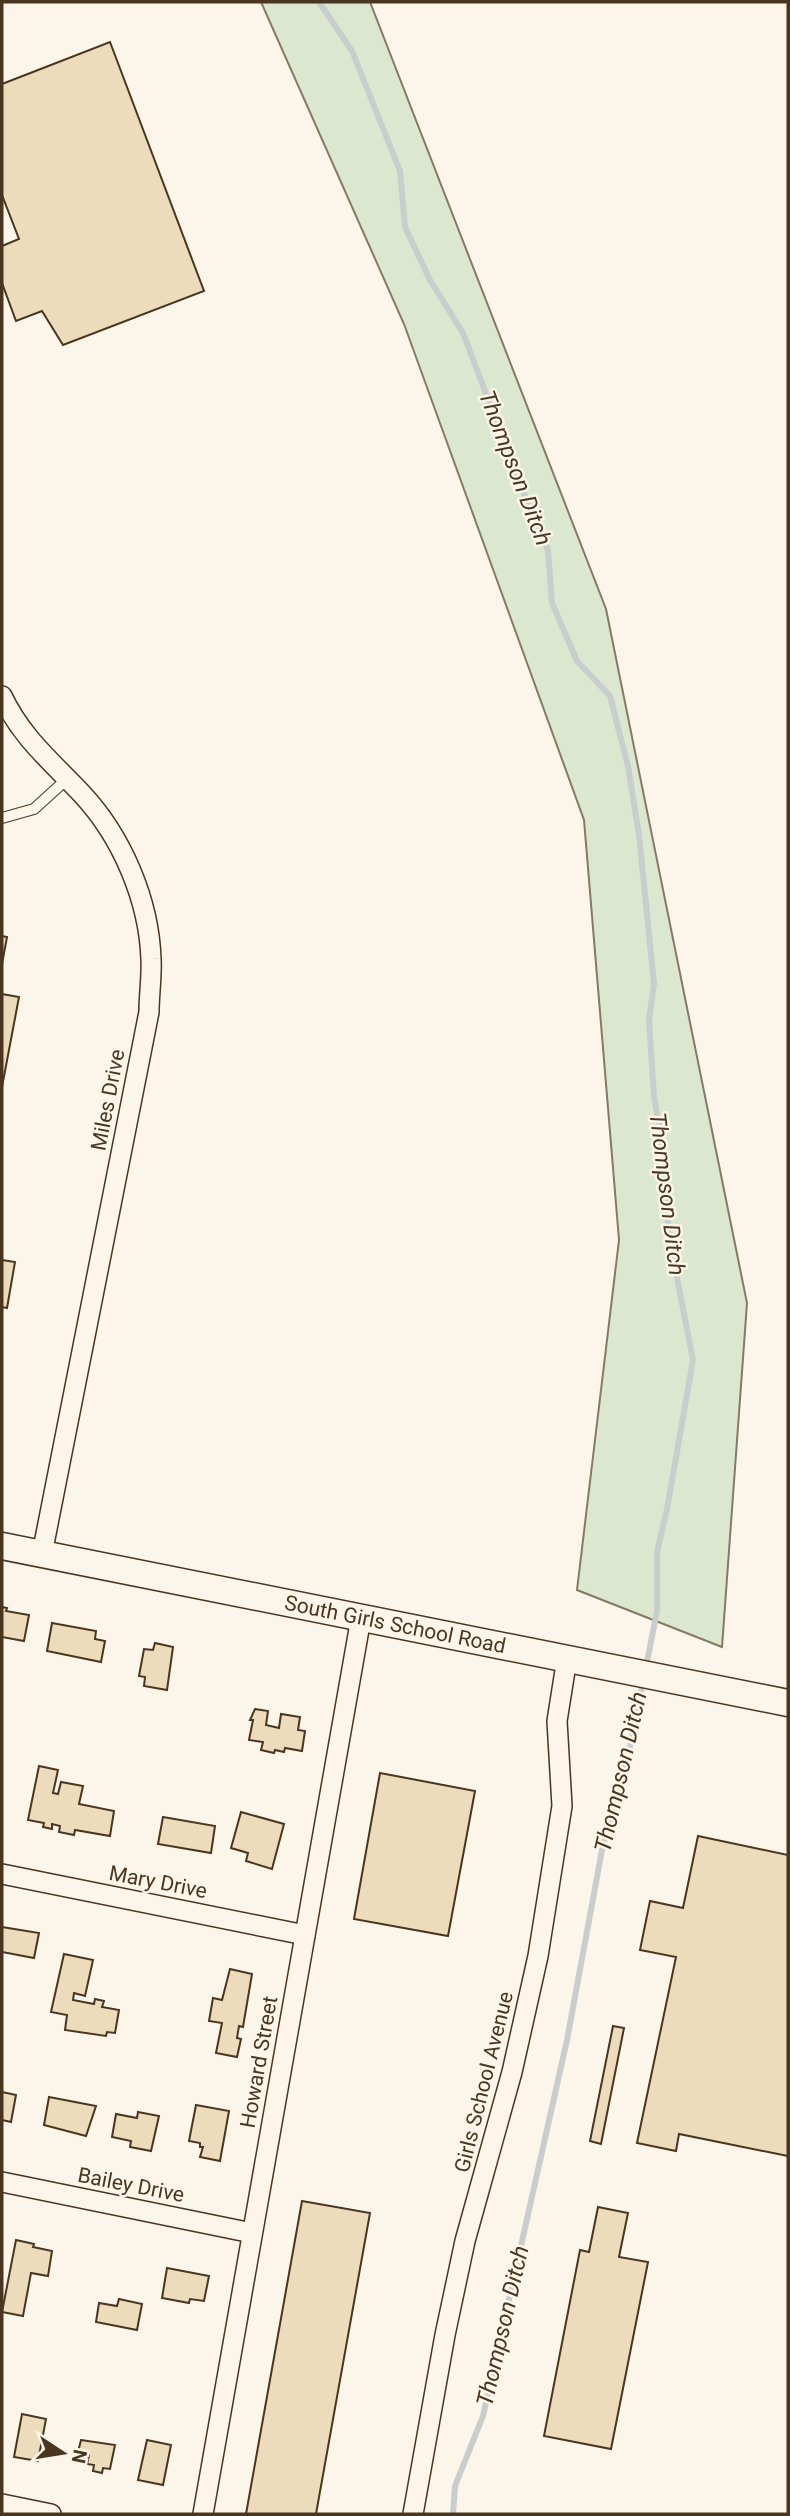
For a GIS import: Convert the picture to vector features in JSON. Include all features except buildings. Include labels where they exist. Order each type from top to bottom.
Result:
[{"type":"main road","name":"South Girls School Road","points":[[2,1546],[788,1703]]},
{"type":"street","name":"Miles Drive","points":[[2,696],[32,744],[99,816],[132,875],[148,931],[151,979],[149,1012],[42,1554]]},
{"type":"street","name":"Howard Street","points":[[203,2514],[361,1618]]},
{"type":"street","name":"Girls School Avenue","points":[[413,2514],[465,2241],[512,2072],[538,1956],[562,1807],[557,1721],[567,1658]]},
{"type":"street","name":"Mary Drive","points":[[2,1874],[305,1935]]},
{"type":"street","name":"Bailey Drive","points":[[2,2182],[252,2233]]},
{"type":"street","points":[[2,2504],[51,2514]]},
{"type":"lane","points":[[2,818],[34,808],[67,779]]},
{"type":"green space","points":[[261,2],[370,2],[606,609],[747,1303],[722,1647],[577,1590],[619,1240],[584,820],[404,324]]},
{"type":"waterway","name":"Thompson Ditch","points":[[319,2],[352,51],[400,171],[405,227],[430,280],[463,333],[548,550],[552,603],[577,661],[610,696],[628,766],[639,835],[654,984],[649,1020],[654,1097],[666,1163],[668,1231],[693,1360],[657,1552],[657,1611],[646,1667]]},
{"type":"waterway","name":"Thompson Ditch","points":[[453,2514],[455,2486],[483,2416],[567,2040],[602,1850],[630,1747],[643,1682]]}]
